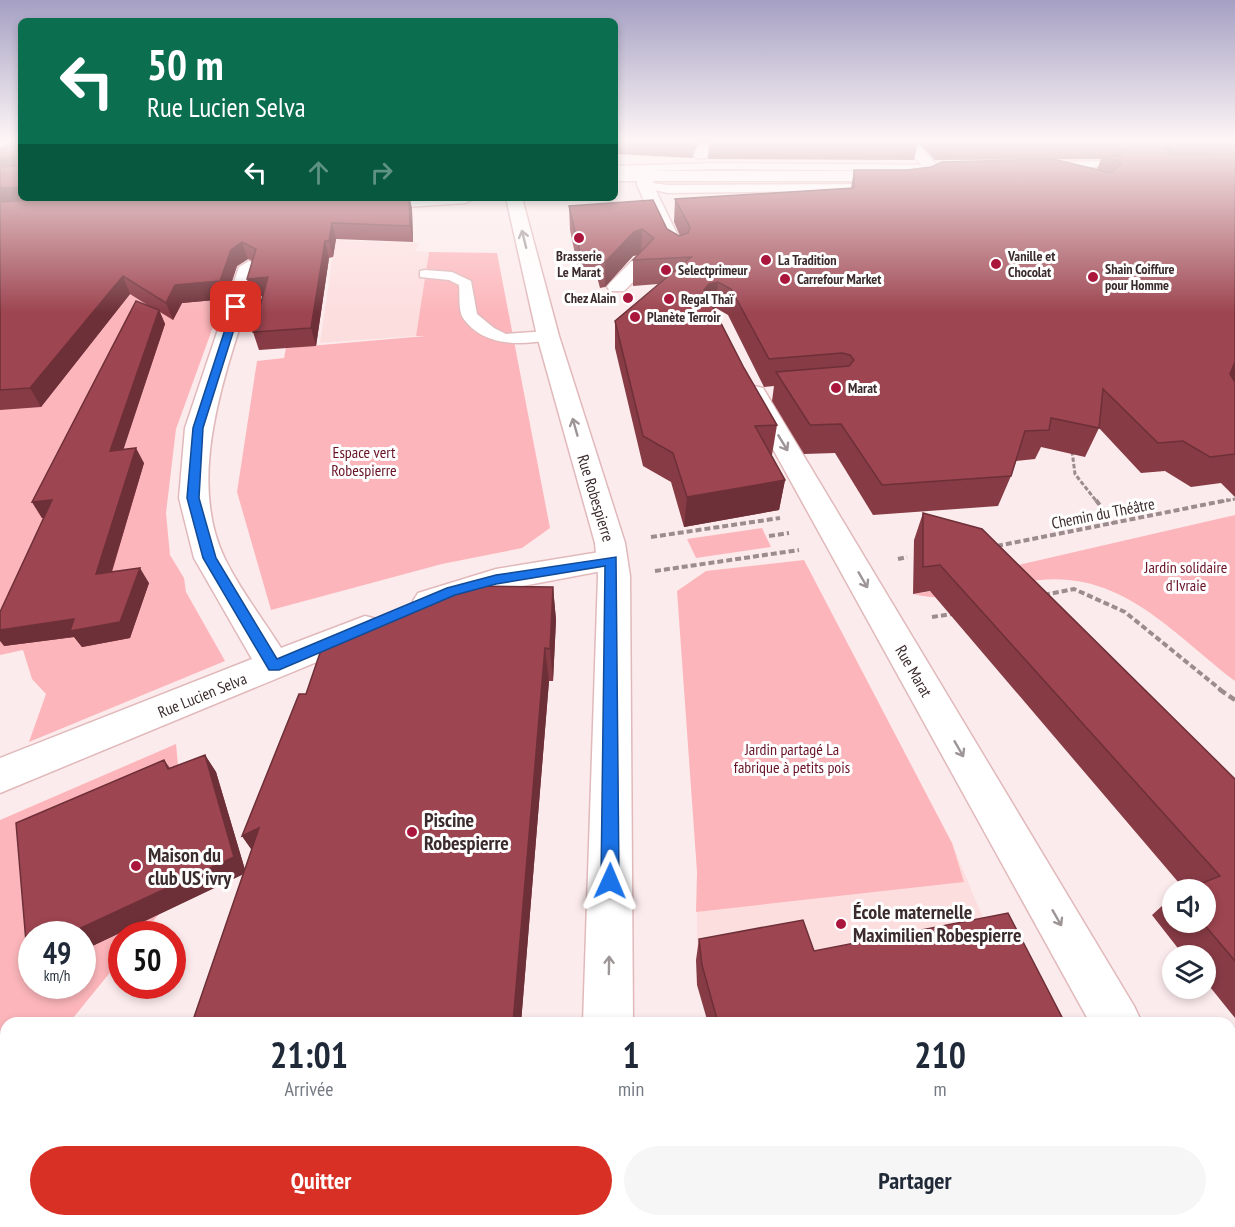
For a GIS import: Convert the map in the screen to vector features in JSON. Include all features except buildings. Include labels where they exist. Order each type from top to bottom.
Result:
[{"type":"street","points":[[653,198],[677,252]]},
{"type":"street","points":[[384,201],[421,201]]},
{"type":"street","name":"Rue Robespierre","points":[[514,201],[548,336],[610,543],[612,560],[608,1017]]},
{"type":"street","points":[[617,286],[642,262]]},
{"type":"street","points":[[249,267],[198,428],[193,498],[209,558],[274,666]]},
{"type":"street","name":"Rue Marat","points":[[757,388],[1114,1017]]},
{"type":"street","name":"Rue Lucien Selva","points":[[0,776],[274,666],[451,591],[496,579],[612,560]]},
{"type":"lane","points":[[425,274],[460,278],[466,284],[469,315],[492,336],[512,340],[548,336]]},
{"type":"path","points":[[1070,450],[1074,451],[1076,474],[1113,523]]},
{"type":"path","name":"Chemin du Théâtre","points":[[987,548],[1235,499]]},
{"type":"path","points":[[686,533],[787,518]]},
{"type":"path","points":[[769,536],[789,533]]},
{"type":"path","points":[[697,566],[802,549]]},
{"type":"path","points":[[1041,596],[1074,589],[1125,612],[1198,674],[1235,700]]},
{"type":"path","points":[[929,618],[962,611]]},
{"type":"shaded area","points":[[335,240],[419,243],[415,251],[429,252],[416,336],[320,343]]},
{"type":"shaded area","points":[[952,843],[990,935],[697,985],[697,872]]},
{"type":"green space","name":"Espace vert Robespierre","points":[[429,252],[497,253],[550,528],[522,548],[442,564],[271,610],[237,492],[257,361],[284,358],[286,348],[426,336],[416,336]]},
{"type":"green space","points":[[239,255],[176,429],[166,513],[170,555],[184,578],[186,592],[225,661],[29,742],[46,694],[32,679],[23,650],[0,655],[0,260]]},
{"type":"green space","name":"Jardin solidaire d'Ivraie","points":[[1235,515],[1235,681],[1140,606],[1115,592],[1088,583],[1058,579],[1025,582],[955,596],[927,597],[913,594],[933,591],[970,576]]},
{"type":"green space","points":[[762,528],[771,547],[696,558],[687,539]]},
{"type":"green space","name":"Jardin partagé La fabrique à petits pois","points":[[804,560],[952,843],[964,882],[696,912],[697,872],[677,591],[706,571]]},
{"type":"green space","points":[[176,744],[180,786],[45,921],[18,921],[18,999],[88,999],[74,1017],[0,1017],[0,820]]},
{"type":"green space","points":[[159,914],[153,921],[145,921]]},
{"type":"green space","points":[[108,939],[108,975],[96,990],[96,945]]},
{"type":"place","name":"Brasserie Le Marat","points":[[579,238]]},
{"type":"place","name":"La Tradition","points":[[766,260]]},
{"type":"place","name":"Vanille et Chocolat","points":[[996,264]]},
{"type":"place","name":"Selectprimeur","points":[[666,270]]},
{"type":"place","name":"Shain Coiffure pour Homme","points":[[1093,277]]},
{"type":"place","name":"Carrefour Market","points":[[785,279]]},
{"type":"place","name":"Chez Alain","points":[[628,298]]},
{"type":"place","name":"Regal Thaï","points":[[669,299]]},
{"type":"place","name":"Planète Terroir","points":[[635,317]]},
{"type":"place","name":"Marat","points":[[836,388]]},
{"type":"place","name":"Piscine Robespierre","points":[[412,832]]},
{"type":"place","name":"Maison du club US ivry","points":[[136,866]]},
{"type":"place","name":"École maternelle Maximilien Robespierre","points":[[841,924]]},
{"type":"route","points":[[236,307],[198,428],[193,498],[209,558],[274,666],[451,591],[496,579],[612,560],[614,576],[610,881]]}]
